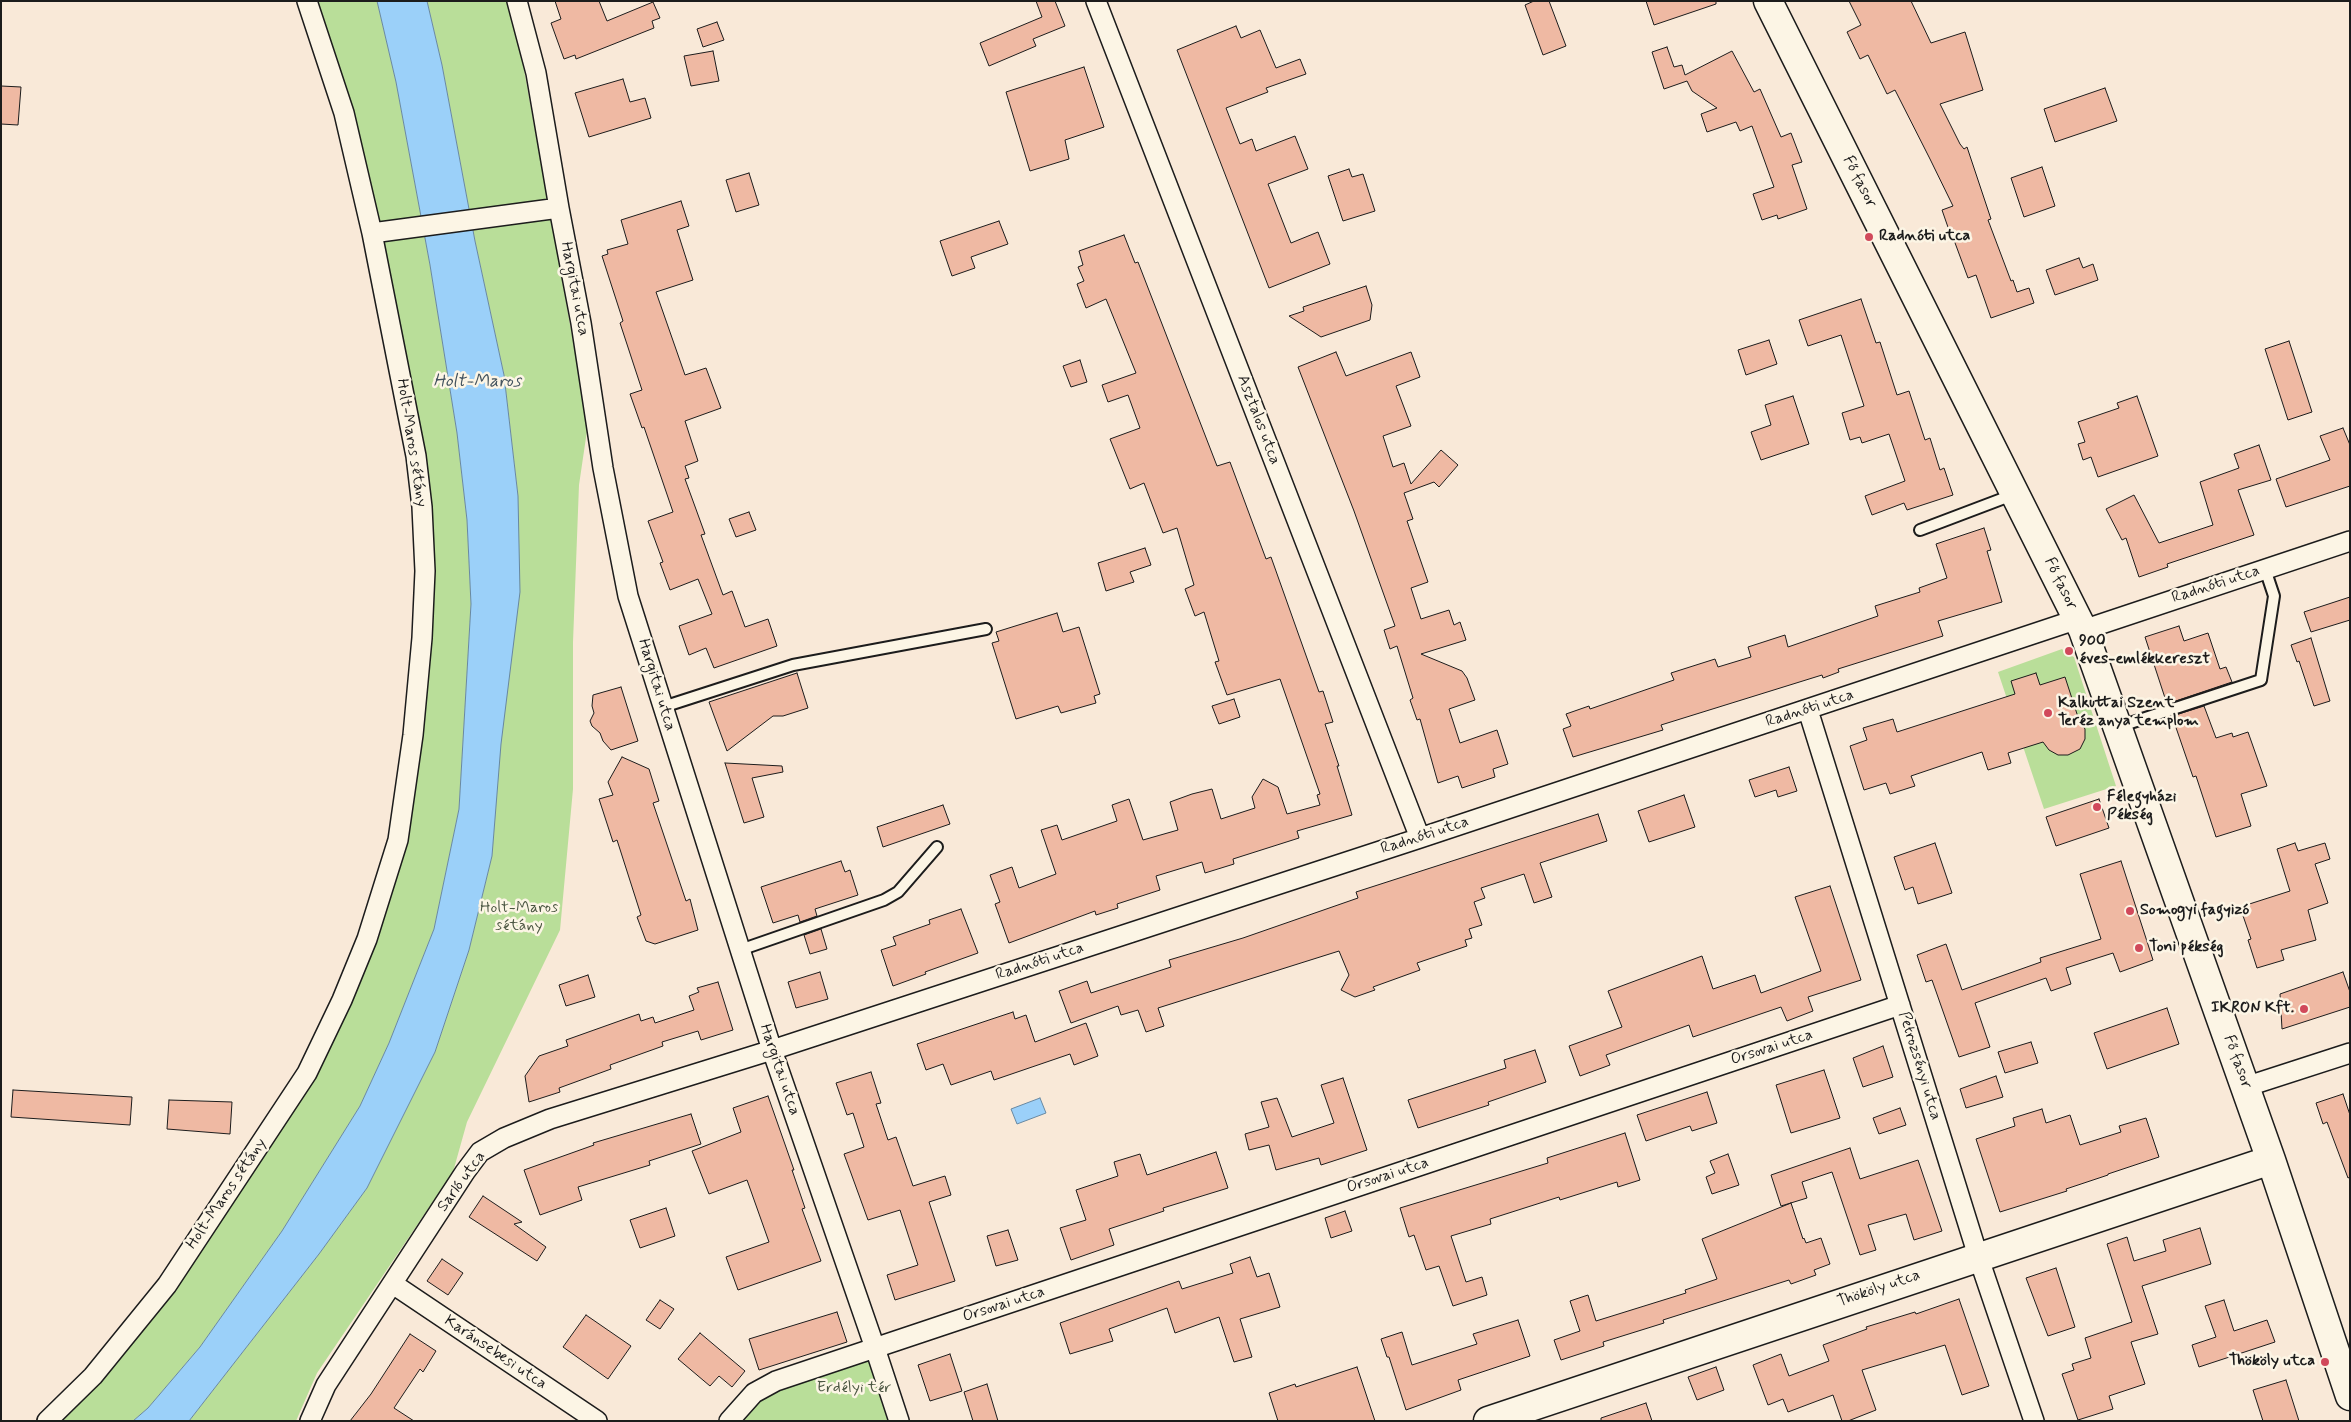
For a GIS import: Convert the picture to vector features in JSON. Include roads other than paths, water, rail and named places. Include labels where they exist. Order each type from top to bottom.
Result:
[{"type":"street","name":"Holt-Maros sétány","points":[[47,1421],[93,1376],[167,1285],[307,1072],[342,1000],[367,939],[398,840],[413,735],[422,638],[425,571],[422,507],[416,456],[372,232],[344,113],[306,1]]},
{"type":"street","name":"Hargitai utca","points":[[517,1],[536,73],[558,208],[581,323],[603,468],[628,596],[772,1050],[875,1348]]},
{"type":"street","name":"Asztalos utca","points":[[1096,1],[1420,838]]},
{"type":"street","name":"Fő fasor","points":[[1768,1],[2080,625],[2271,1160],[2350,1396]]},
{"type":"street","points":[[372,232],[558,208]]},
{"type":"street","name":"Radnóti utca","points":[[772,1050],[1808,710],[2350,541]]},
{"type":"street","name":"Petrozsényi utca","points":[[1808,710],[1978,1256],[2034,1421]]},
{"type":"street","name":"Orsovai utca","points":[[875,1348],[1900,1005]]},
{"type":"street","name":"Sarló utca","points":[[310,1421],[326,1385],[480,1152],[504,1138],[550,1120],[772,1050]]},
{"type":"street","points":[[2245,1087],[2350,1053]]},
{"type":"street","name":"Thököly utca","points":[[1488,1421],[1978,1256],[2271,1160]]},
{"type":"street","name":"Karánsebesi utca","points":[[393,1284],[597,1421]]},
{"type":"street","points":[[729,1421],[754,1393],[776,1381],[875,1348],[899,1421]]},
{"type":"lane","points":[[1920,530],[2016,494]]},
{"type":"lane","points":[[2118,728],[2261,680],[2274,596],[2265,569]]},
{"type":"lane","points":[[663,707],[793,665],[986,628]]},
{"type":"lane","points":[[740,950],[884,900],[898,892],[937,847]]},
{"type":"water","name":"Holt-Maros","points":[[377,1],[427,1],[442,65],[475,241],[504,375],[518,496],[520,592],[501,744],[492,856],[469,950],[435,1052],[367,1188],[319,1254],[189,1421],[133,1421],[148,1408],[200,1347],[282,1231],[360,1106],[389,1043],[434,929],[459,809],[471,604],[467,520],[457,433],[430,265],[396,82]]},
{"type":"water","points":[[1040,1098],[1046,1113],[1017,1124],[1011,1109]]},
{"type":"place","name":"Radnóti utca","points":[[1869,237]]},
{"type":"place","name":"900 éves-emlékkereszt","points":[[2069,651]]},
{"type":"place","name":"Kalkuttai Szent Teréz anya templom","points":[[2048,713]]},
{"type":"place","name":"Félegyházi Pékség","points":[[2097,807]]},
{"type":"place","name":"Somogyi fagyizó","points":[[2130,911]]},
{"type":"place","name":"Toni pékség","points":[[2139,948]]},
{"type":"place","name":"IKRON Kft.","points":[[2304,1009]]},
{"type":"place","name":"Thököly utca","points":[[2325,1362]]},
{"type":"park label","name":"Erdélyi tér","points":[[854,1389]]}]
